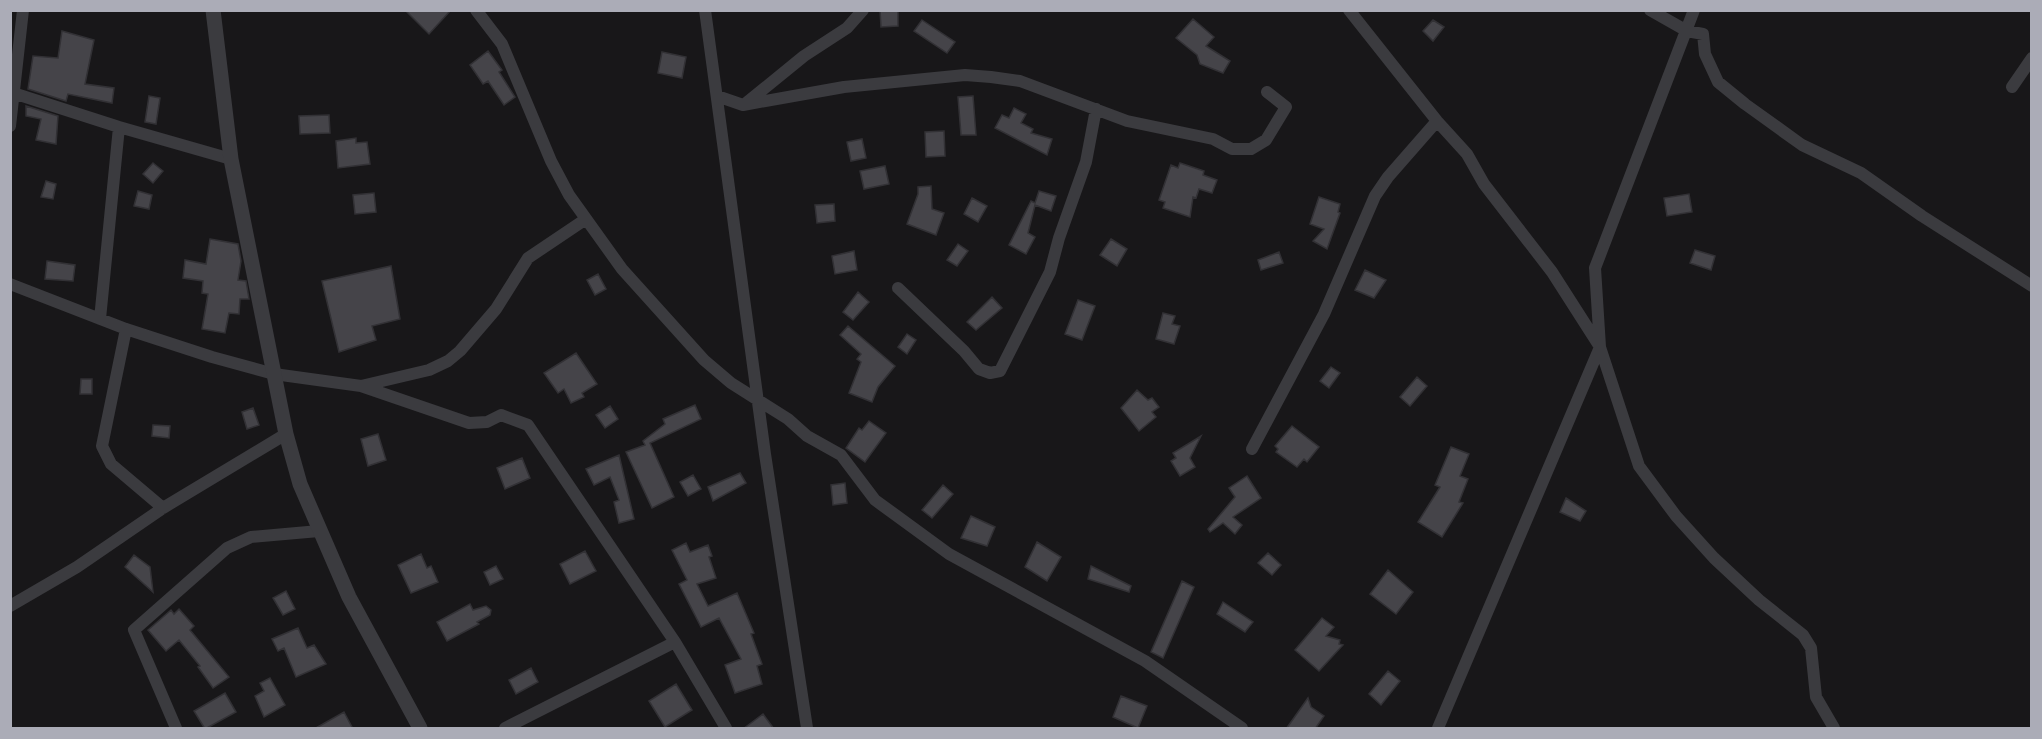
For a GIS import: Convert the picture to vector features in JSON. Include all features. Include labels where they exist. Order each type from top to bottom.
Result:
[{"type":"street","points":[[10,126],[23,10]]},
{"type":"street","points":[[213,10],[231,159],[286,434],[300,484],[349,597],[420,729]]},
{"type":"street","points":[[476,10],[502,44],[551,161],[586,219],[622,269],[704,360],[758,401],[775,409],[807,436],[841,455],[875,500],[941,548],[1145,662],[1242,729]]},
{"type":"street","points":[[705,10],[758,401],[807,729]]},
{"type":"street","points":[[744,105],[804,56],[847,28],[863,10]]},
{"type":"street","points":[[1349,10],[1437,121],[1467,154],[1484,184],[1552,272],[1600,347],[1640,466],[1676,516],[1714,558],[1759,600],[1803,634],[1811,648],[1816,697],[1834,729]]},
{"type":"street","points":[[1650,10],[1688,32],[1703,34],[1705,54],[1718,82],[1745,104],[1802,145],[1861,173],[1922,216],[2031,286]]},
{"type":"street","points":[[1438,729],[1600,347],[1594,268],[1688,32],[1694,10]]},
{"type":"street","points":[[2012,87],[2031,58]]},
{"type":"street","points":[[717,96],[744,105],[844,87],[965,75],[1020,81],[1152,128],[1213,139],[1232,148],[1251,149],[1266,140],[1286,107],[1267,92]]},
{"type":"street","points":[[12,92],[119,127],[231,159]]},
{"type":"street","points":[[898,288],[964,351],[979,369],[990,373],[999,371],[1050,272],[1059,238],[1086,162],[1096,109]]},
{"type":"street","points":[[1252,449],[1324,314],[1375,196],[1388,177],[1437,121]]},
{"type":"street","points":[[100,319],[119,127]]},
{"type":"street","points":[[361,386],[429,369],[454,356],[496,309],[528,258],[586,219]]},
{"type":"street","points":[[10,284],[126,329],[274,374],[361,386],[469,423],[487,422],[501,415],[528,425],[675,642],[726,729]]},
{"type":"street","points":[[126,329],[102,446],[111,464],[164,508]]},
{"type":"street","points":[[10,606],[77,567],[164,508],[286,434]]},
{"type":"street","points":[[176,729],[134,630],[227,548],[251,537],[319,531]]},
{"type":"street","points":[[505,729],[675,642]]},
{"type":"building","points":[[405,10],[451,10],[429,34]]},
{"type":"building","points":[[880,10],[898,10],[898,26],[881,27]]},
{"type":"building","points":[[1193,19],[1214,37],[1206,46],[1230,61],[1223,73],[1200,64],[1197,55],[1176,38]]},
{"type":"building","points":[[922,20],[955,42],[947,53],[914,31]]},
{"type":"building","points":[[1433,20],[1444,27],[1433,41],[1423,31]]},
{"type":"building","points":[[62,31],[94,40],[85,84],[114,88],[112,103],[68,94],[66,101],[28,89],[33,56],[58,58]]},
{"type":"building","points":[[488,51],[502,70],[499,72],[515,97],[504,105],[488,81],[483,84],[470,65]]},
{"type":"building","points":[[662,52],[686,57],[682,78],[658,73]]},
{"type":"building","points":[[149,96],[160,98],[156,124],[145,122]]},
{"type":"building","points":[[973,96],[976,135],[961,135],[958,97]]},
{"type":"building","points":[[26,106],[58,116],[56,144],[36,140],[41,119],[26,116]]},
{"type":"building","points":[[1014,108],[1026,114],[1021,123],[1033,129],[1031,133],[1052,139],[1047,155],[995,128],[1002,115],[1009,118]]},
{"type":"building","points":[[329,115],[330,133],[300,134],[299,116]]},
{"type":"building","points":[[944,131],[945,156],[926,157],[925,132]]},
{"type":"building","points":[[356,138],[356,143],[367,142],[370,164],[338,168],[336,141]]},
{"type":"building","points":[[862,139],[866,158],[851,161],[847,142]]},
{"type":"building","points":[[153,163],[163,171],[153,183],[143,174]]},
{"type":"building","points":[[1180,163],[1204,171],[1203,175],[1217,180],[1212,193],[1199,189],[1196,198],[1193,197],[1190,217],[1163,208],[1165,202],[1159,200],[1171,165],[1178,168]]},
{"type":"building","points":[[885,166],[889,184],[864,189],[860,171]]},
{"type":"building","points":[[46,181],[56,184],[53,199],[41,197]]},
{"type":"building","points":[[931,186],[932,209],[944,213],[936,235],[907,224],[918,194],[918,187]]},
{"type":"building","points":[[138,191],[152,195],[149,209],[134,206]]},
{"type":"building","points":[[1039,191],[1056,196],[1051,211],[1035,205],[1028,233],[1035,237],[1026,254],[1009,245],[1031,201],[1035,203]]},
{"type":"building","points":[[374,193],[376,212],[355,214],[353,195]]},
{"type":"building","points":[[1689,194],[1692,212],[1667,216],[1664,198]]},
{"type":"building","points":[[1319,197],[1340,204],[1338,212],[1340,213],[1327,249],[1313,241],[1324,229],[1310,224]]},
{"type":"building","points":[[972,198],[987,206],[978,222],[964,214]]},
{"type":"building","points":[[834,204],[835,221],[817,223],[815,205]]},
{"type":"building","points":[[210,239],[238,244],[241,261],[238,280],[246,281],[249,299],[240,299],[239,314],[229,313],[225,333],[202,329],[208,294],[202,293],[203,281],[183,278],[185,260],[206,264]]},
{"type":"building","points":[[1111,239],[1127,249],[1117,266],[1100,255]]},
{"type":"building","points":[[958,244],[968,251],[957,266],[947,260]]},
{"type":"building","points":[[1695,250],[1715,256],[1711,270],[1690,263]]},
{"type":"building","points":[[854,251],[857,270],[835,274],[832,256]]},
{"type":"building","points":[[1279,252],[1283,263],[1261,270],[1258,260]]},
{"type":"building","points":[[47,261],[75,265],[73,281],[45,279]]},
{"type":"building","points":[[391,266],[400,319],[372,326],[376,340],[339,352],[322,281]]},
{"type":"building","points":[[1365,270],[1386,280],[1374,298],[1355,290]]},
{"type":"building","points":[[598,274],[606,289],[595,295],[587,280]]},
{"type":"building","points":[[858,292],[869,302],[853,320],[843,312]]},
{"type":"building","points":[[992,297],[1002,308],[976,330],[967,322]]},
{"type":"building","points":[[1078,300],[1095,306],[1082,340],[1065,334]]},
{"type":"building","points":[[1163,313],[1175,316],[1172,324],[1180,326],[1174,344],[1156,339]]},
{"type":"building","points":[[848,326],[895,366],[878,387],[872,402],[849,393],[861,362],[857,359],[861,354],[840,335]]},
{"type":"building","points":[[907,334],[916,340],[907,354],[898,347]]},
{"type":"building","points":[[576,353],[597,384],[582,393],[584,397],[571,403],[564,389],[558,393],[544,373]]},
{"type":"building","points":[[1331,367],[1340,373],[1329,388],[1320,381]]},
{"type":"building","points":[[1417,377],[1427,386],[1410,406],[1400,397]]},
{"type":"building","points":[[81,379],[92,379],[92,394],[80,394]]},
{"type":"building","points":[[1137,390],[1148,400],[1152,398],[1159,407],[1152,412],[1156,417],[1139,431],[1121,408]]},
{"type":"building","points":[[695,405],[701,419],[650,443],[674,497],[652,508],[626,452],[645,445],[643,441],[665,424],[663,419]]},
{"type":"building","points":[[610,406],[618,419],[605,428],[596,415]]},
{"type":"building","points":[[253,408],[259,425],[247,429],[242,412]]},
{"type":"building","points":[[869,421],[886,433],[865,462],[846,448],[859,428],[862,430]]},
{"type":"building","points":[[153,425],[170,426],[169,438],[152,436]]},
{"type":"building","points":[[1292,426],[1319,447],[1307,462],[1304,459],[1297,467],[1276,452],[1278,449],[1275,446]]},
{"type":"building","points":[[378,434],[386,460],[368,466],[361,439]]},
{"type":"building","points":[[1201,436],[1190,458],[1195,467],[1180,476],[1171,461],[1176,458],[1173,453]]},
{"type":"building","points":[[1451,447],[1469,454],[1460,476],[1468,479],[1459,502],[1463,503],[1442,537],[1418,522],[1440,487],[1435,485]]},
{"type":"building","points":[[619,455],[634,519],[619,523],[614,502],[619,500],[610,477],[594,485],[586,469]]},
{"type":"building","points":[[522,458],[530,478],[505,489],[497,468]]},
{"type":"building","points":[[740,473],[746,483],[713,501],[708,487]]},
{"type":"building","points":[[693,475],[701,489],[688,496],[680,482]]},
{"type":"building","points":[[1247,476],[1261,498],[1233,517],[1242,525],[1235,534],[1223,523],[1210,532],[1208,529],[1235,497],[1229,488]]},
{"type":"building","points":[[845,483],[847,503],[833,505],[831,485]]},
{"type":"building","points":[[943,485],[953,494],[932,518],[922,510]]},
{"type":"building","points":[[1566,498],[1586,511],[1580,521],[1560,512]]},
{"type":"building","points":[[971,516],[995,527],[987,546],[961,538]]},
{"type":"building","points":[[1037,542],[1061,557],[1047,581],[1025,567]]},
{"type":"building","points":[[686,543],[690,552],[708,545],[712,556],[709,557],[716,578],[697,584],[708,606],[737,593],[754,633],[751,634],[762,664],[757,666],[762,684],[735,693],[725,665],[741,659],[719,618],[701,627],[679,584],[687,580],[672,550]]},
{"type":"building","points":[[585,551],[596,571],[570,584],[560,564]]},
{"type":"building","points":[[1268,553],[1281,565],[1272,575],[1258,563]]},
{"type":"building","points":[[421,554],[427,568],[431,566],[438,582],[411,593],[398,565]]},
{"type":"building","points":[[134,555],[150,567],[153,592],[125,567]]},
{"type":"building","points":[[496,566],[503,579],[490,585],[484,572]]},
{"type":"building","points":[[1091,566],[1131,586],[1129,592],[1088,579]]},
{"type":"building","points":[[1388,570],[1413,592],[1396,614],[1370,594]]},
{"type":"building","points":[[1182,581],[1194,587],[1163,658],[1151,652]]},
{"type":"building","points":[[286,591],[295,609],[283,615],[273,598]]},
{"type":"building","points":[[1223,602],[1253,622],[1245,632],[1217,614]]},
{"type":"building","points":[[470,604],[473,610],[486,606],[491,610],[490,615],[477,622],[479,624],[447,641],[437,622]]},
{"type":"building","points":[[179,609],[194,626],[190,630],[229,677],[213,688],[198,667],[200,666],[179,640],[166,651],[148,630],[171,610],[174,614]]},
{"type":"building","points":[[1322,618],[1334,627],[1326,636],[1340,640],[1339,644],[1343,645],[1319,671],[1295,650]]},
{"type":"building","points":[[298,628],[307,648],[314,645],[326,664],[296,677],[284,648],[278,651],[272,639]]},
{"type":"building","points":[[531,668],[538,682],[516,694],[509,680]]},
{"type":"building","points":[[1388,671],[1400,681],[1381,705],[1369,694]]},
{"type":"building","points":[[270,678],[285,705],[264,717],[255,696],[264,691],[260,683]]},
{"type":"building","points":[[676,684],[692,710],[665,727],[649,701]]},
{"type":"building","points":[[225,693],[236,712],[205,729],[194,711]]},
{"type":"building","points":[[1121,696],[1147,706],[1138,728],[1113,717]]},
{"type":"building","points":[[1308,698],[1311,707],[1324,716],[1315,729],[1286,729]]},
{"type":"building","points":[[344,712],[353,729],[314,729]]},
{"type":"building","points":[[763,714],[774,729],[743,729]]}]
